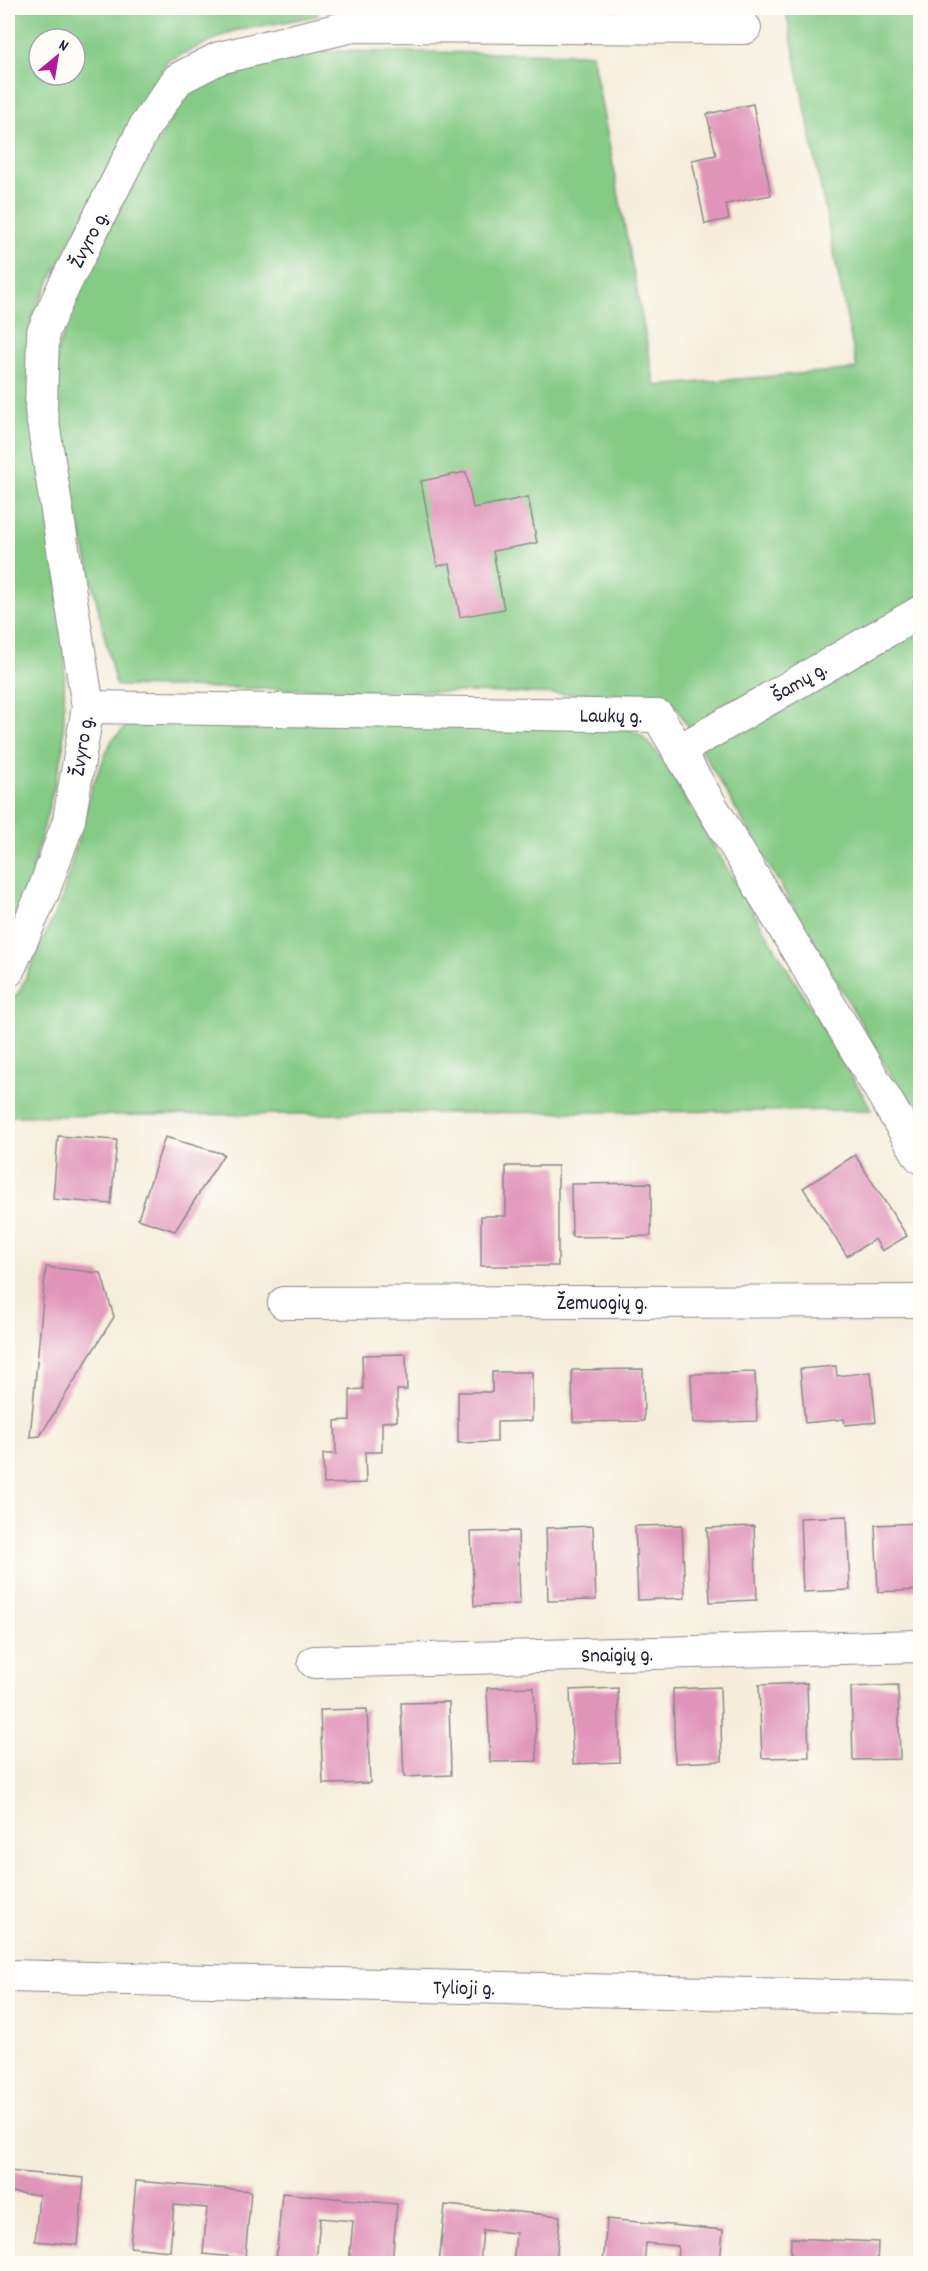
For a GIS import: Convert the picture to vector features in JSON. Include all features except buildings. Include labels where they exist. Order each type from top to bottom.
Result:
[{"type":"street","name":"Žvyro g.","points":[[8,971],[44,890],[69,820],[88,708],[40,410],[43,332],[145,126],[178,79],[219,58],[365,17],[745,28]]},
{"type":"street","name":"Šamų g.","points":[[678,751],[921,612]]},
{"type":"street","name":"Laukų g.","points":[[88,708],[657,716],[921,1157]]},
{"type":"street","name":"Žemuogių g.","points":[[284,1304],[921,1300]]},
{"type":"street","name":"Snaigių g.","points":[[314,1662],[921,1646]]},
{"type":"street","name":"Tylioji g.","points":[[8,1976],[921,1998]]},
{"type":"green space","points":[[8,8],[319,8],[317,16],[233,31],[167,61],[32,317],[65,656],[63,752],[26,896],[8,929]]},
{"type":"green space","points":[[831,8],[920,8],[920,1124],[674,703],[629,695],[116,686],[53,410],[58,350],[87,268],[185,94],[221,75],[322,51],[592,54],[655,386],[857,369],[786,12]]},
{"type":"green space","points":[[152,720],[614,723],[641,735],[660,756],[872,1110],[8,1116],[10,1002],[19,992],[62,899],[92,786],[112,740],[127,726]]}]
